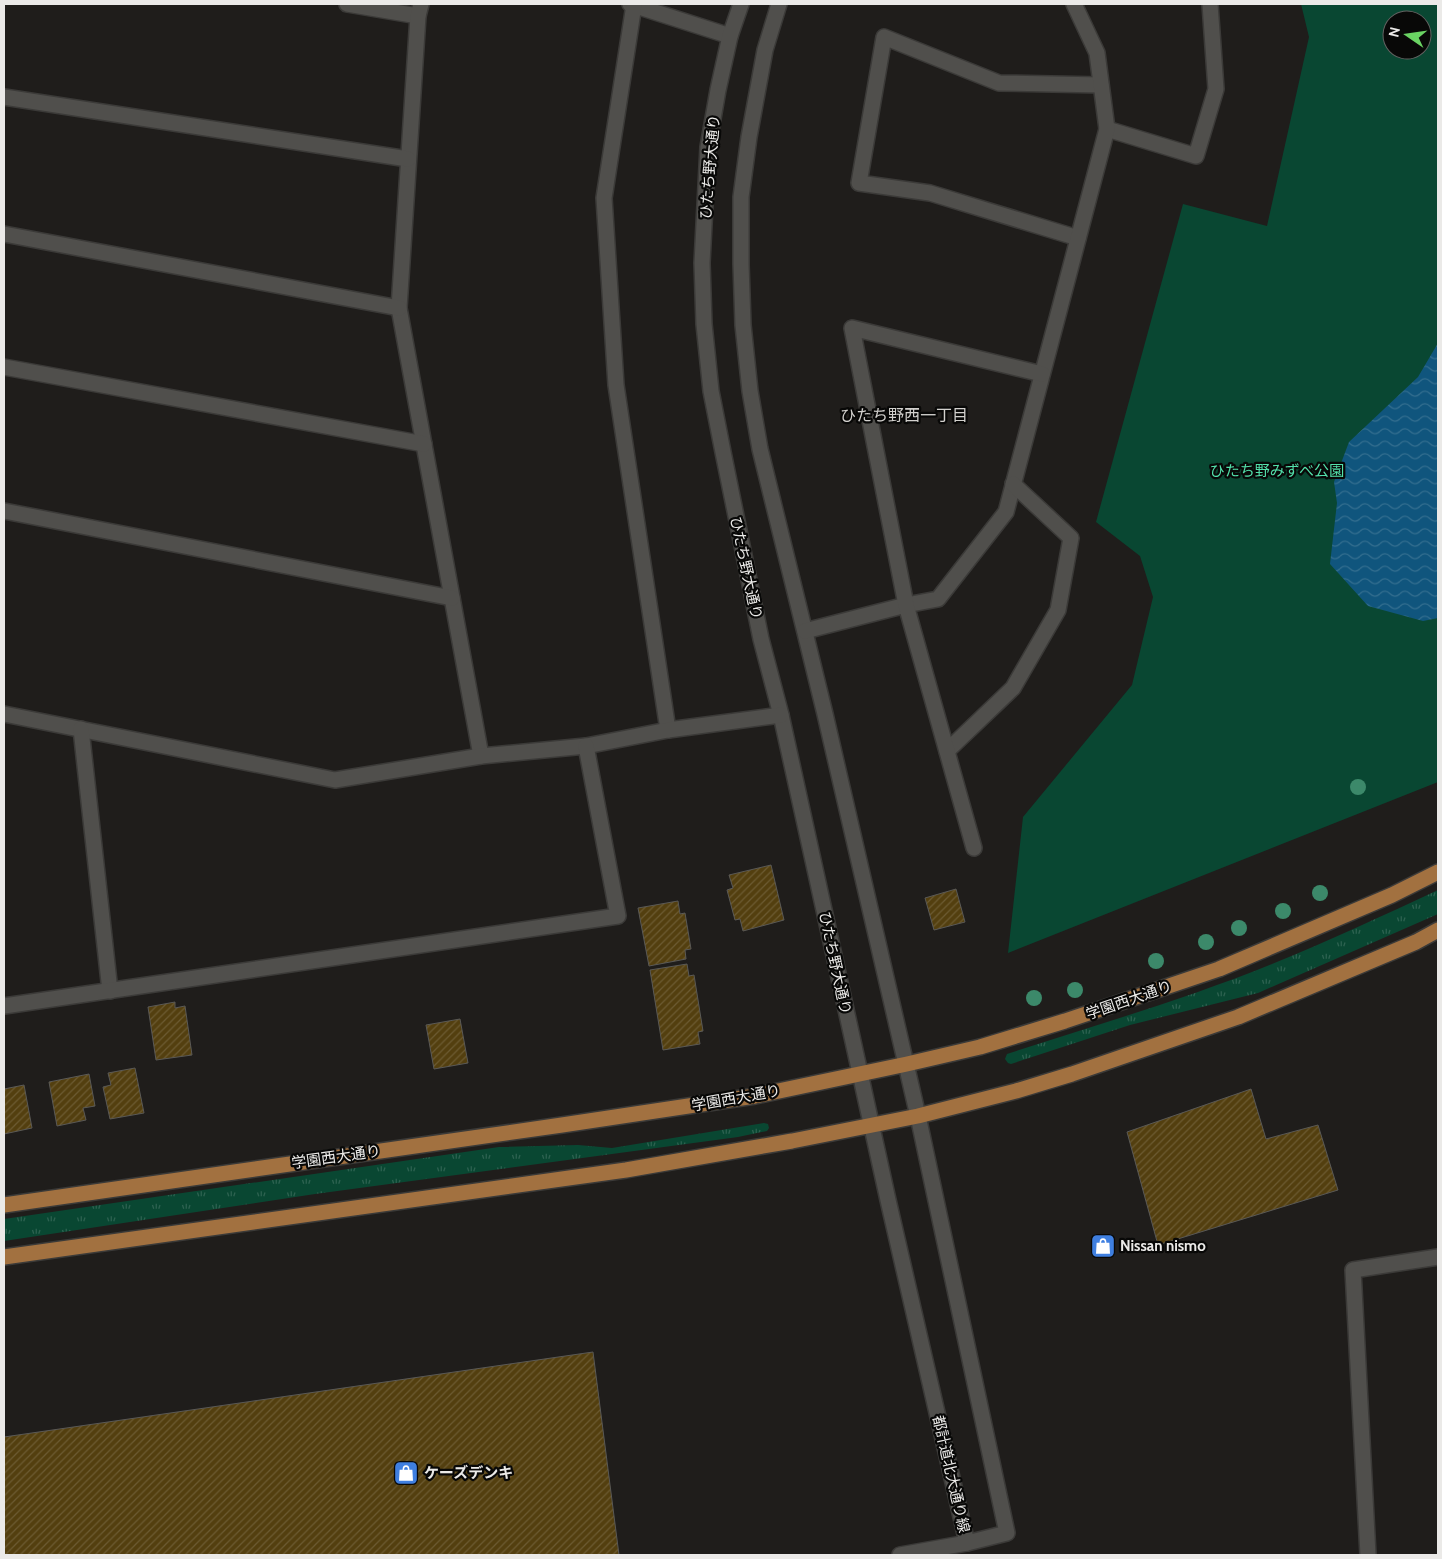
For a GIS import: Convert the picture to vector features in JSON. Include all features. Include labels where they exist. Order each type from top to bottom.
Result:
[{"type":"main road","name":"学園西大通り","points":[[4,1205],[755,1096],[860,1075],[980,1047],[1056,1024],[1220,969],[1392,895],[1438,872]]},
{"type":"main road","points":[[4,1257],[626,1170],[792,1141],[918,1116],[1063,1077],[1238,1017],[1416,942],[1438,930]]},
{"type":"street","points":[[347,4],[419,10],[399,308],[481,756]]},
{"type":"street","points":[[668,730],[616,384],[604,198],[632,4],[730,36]]},
{"type":"street","name":"ひたち野大通り","points":[[741,4],[730,36],[708,147],[702,263],[704,324],[711,391],[761,639],[781,715],[871,1126]]},
{"type":"street","points":[[780,4],[765,50],[749,136],[741,197],[743,325],[750,390],[760,450],[805,631],[918,1116]]},
{"type":"street","points":[[805,631],[906,605],[938,599],[1006,512],[1107,129],[1097,53],[1074,4]]},
{"type":"street","points":[[1107,129],[1196,156],[1216,89],[1210,4]]},
{"type":"street","points":[[1078,238],[930,193],[859,183],[884,38],[999,83],[1101,85]]},
{"type":"street","points":[[4,96],[408,159]]},
{"type":"street","points":[[4,234],[399,308]]},
{"type":"street","points":[[974,848],[906,605],[852,328],[1042,374]]},
{"type":"street","points":[[4,367],[424,444]]},
{"type":"street","points":[[947,751],[1013,688],[1058,610],[1071,538],[1013,484]]},
{"type":"street","points":[[4,511],[452,598]]},
{"type":"street","points":[[4,714],[335,780],[481,756],[586,746],[668,730],[781,715]]},
{"type":"street","points":[[81,730],[110,991]]},
{"type":"street","points":[[4,1006],[618,916],[586,746]]},
{"type":"street","name":"都計道北大通り線","points":[[871,1126],[967,1543],[1007,1533],[918,1116]]},
{"type":"street","points":[[1368,1555],[1354,1270],[1438,1257]]},
{"type":"street","points":[[900,1555],[967,1543]]},
{"type":"green space","name":"ひたち野みずべ公園","points":[[1301,4],[1438,4],[1438,782],[1008,953],[1023,817],[1132,685],[1153,597],[1140,556],[1096,522],[1183,204],[1267,226],[1309,37]]},
{"type":"green space","points":[[1438,890],[1438,914],[1258,993],[1130,1025],[1011,1064],[1005,1059],[1007,1054],[1240,977],[1356,928]]},
{"type":"green space","points":[[764,1123],[768,1124],[769,1128],[767,1131],[738,1137],[315,1194],[4,1241],[4,1219],[499,1147],[578,1145],[612,1148]]},
{"type":"water","points":[[1438,343],[1438,618],[1423,621],[1368,606],[1330,564],[1337,503],[1334,482],[1349,442],[1418,377]]},
{"type":"building","points":[[771,865],[784,920],[743,931],[740,919],[735,920],[727,890],[733,888],[729,875]]},
{"type":"building","points":[[956,889],[965,922],[934,930],[925,898]]},
{"type":"building","points":[[678,901],[680,914],[685,913],[691,949],[685,950],[686,959],[649,966],[638,908]]},
{"type":"building","points":[[687,964],[689,976],[694,975],[703,1031],[698,1032],[700,1044],[663,1050],[650,970]]},
{"type":"building","points":[[175,1002],[175,1008],[185,1006],[192,1055],[156,1060],[148,1007]]},
{"type":"building","points":[[460,1019],[468,1063],[434,1069],[426,1025]]},
{"type":"building","points":[[135,1068],[144,1113],[110,1119],[103,1087],[111,1085],[108,1073]]},
{"type":"building","points":[[89,1074],[95,1106],[83,1108],[86,1120],[57,1126],[49,1082]]},
{"type":"building","points":[[24,1085],[32,1128],[4,1134],[4,1089]]},
{"type":"building","points":[[1251,1089],[1266,1139],[1318,1125],[1338,1190],[1158,1245],[1127,1132]]},
{"type":"building","points":[[593,1352],[619,1555],[4,1555],[4,1437]]},
{"type":"place","name":"Nissan nismo","points":[[1103,1246]]},
{"type":"place","name":"ケーズデンキ","points":[[406,1473]]},
{"type":"district","name":"ひたち野西一丁目","points":[[904,415]]}]
